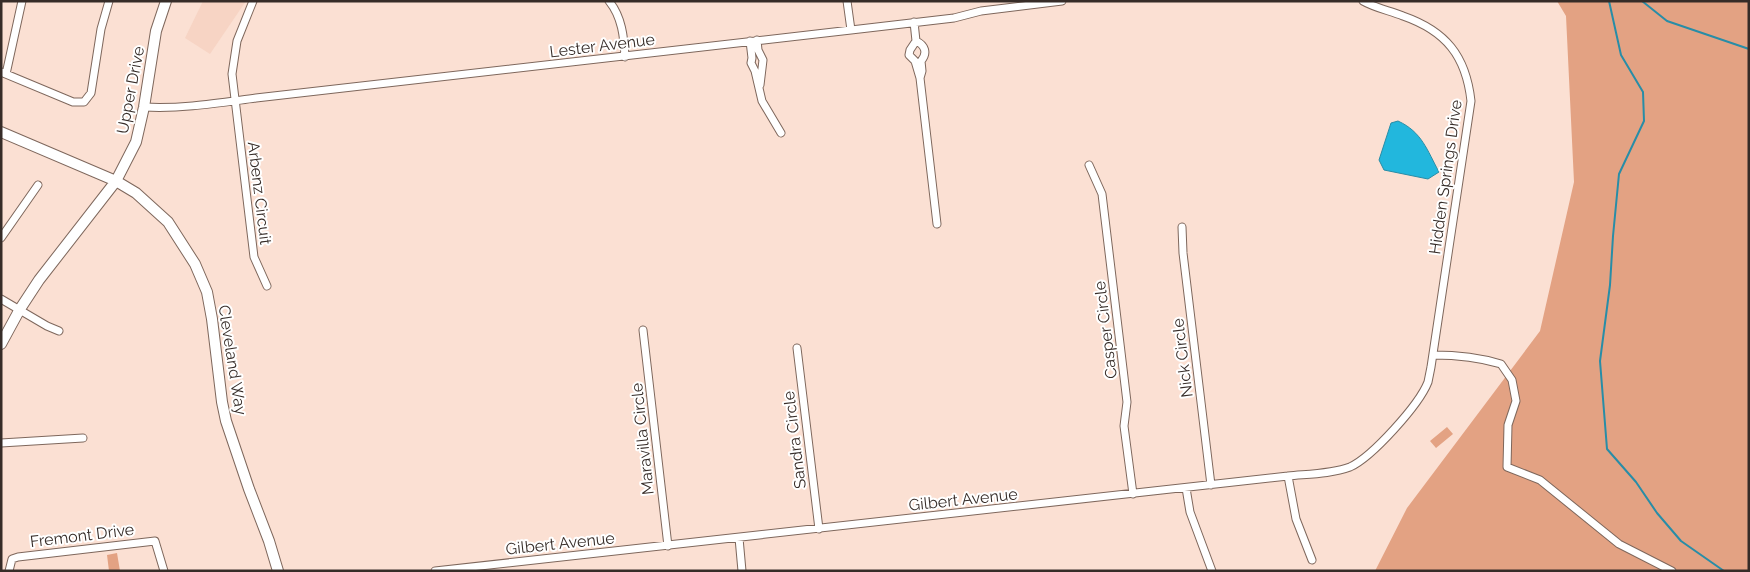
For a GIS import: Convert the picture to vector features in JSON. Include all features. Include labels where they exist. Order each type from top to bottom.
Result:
[{"type":"main road","name":"Upper Drive","points":[[1,344],[20,309],[39,280],[116,181],[136,142],[144,107],[156,31],[166,1]]},
{"type":"main road","name":"Cleveland Way","points":[[1,132],[116,181],[136,193],[168,222],[198,271],[207,292],[226,421],[278,571]]},
{"type":"street","points":[[22,1],[4,73],[73,102],[84,102],[91,93],[101,29],[109,1]]},
{"type":"street","name":"Arbenz Circuit","points":[[253,1],[237,41],[232,74],[254,257],[267,286]]},
{"type":"street","points":[[609,1],[623,30],[625,57]]},
{"type":"street","points":[[847,1],[851,30]]},
{"type":"street","name":"Lester Avenue","points":[[144,107],[180,108],[235,100],[625,57],[954,18],[981,11],[1062,1]]},
{"type":"street","name":"Hidden Springs Drive","points":[[1363,1],[1404,16],[1434,31],[1448,42],[1459,57],[1469,84],[1471,101],[1468,132],[1433,355]]},
{"type":"street","points":[[914,22],[916,41],[910,50],[910,55],[915,62],[920,78],[937,224]]},
{"type":"street","points":[[754,41],[751,63],[756,71],[762,100],[781,133]]},
{"type":"street","points":[[754,41],[763,60],[760,86]]},
{"type":"street","points":[[916,41],[926,52],[925,57],[921,61],[922,71],[920,78]]},
{"type":"street","name":"Casper Circle","points":[[1089,165],[1102,194],[1127,402],[1124,426],[1133,494]]},
{"type":"street","points":[[1,238],[38,185]]},
{"type":"street","name":"Nick Circle","points":[[1182,227],[1183,253],[1211,485]]},
{"type":"street","points":[[1,298],[47,326],[59,330]]},
{"type":"street","name":"Maravilla Circle","points":[[643,330],[668,546]]},
{"type":"street","name":"Sandra Circle","points":[[797,348],[819,529]]},
{"type":"street","points":[[1433,355],[1458,355],[1480,358],[1501,364],[1512,380],[1516,401],[1508,425],[1507,467],[1540,480],[1619,544],[1672,571]]},
{"type":"street","name":"Gilbert Avenue","points":[[435,571],[1332,471],[1349,467],[1364,459],[1408,412],[1427,383],[1433,355]]},
{"type":"street","points":[[1,444],[82,438]]},
{"type":"street","points":[[1288,476],[1296,519],[1312,560]]},
{"type":"street","points":[[1186,488],[1190,512],[1212,571]]},
{"type":"street","points":[[739,538],[742,571]]},
{"type":"street","name":"Fremont Drive","points":[[9,571],[12,559],[18,557],[156,541],[164,571]]},
{"type":"shaded area","points":[[203,1],[246,1],[210,54],[185,38]]},
{"type":"shaded area","points":[[1557,1],[1749,1],[1749,571],[1375,571],[1407,508],[1540,331],[1574,182],[1566,16]]},
{"type":"shaded area","points":[[1447,427],[1453,434],[1436,448],[1430,441]]},
{"type":"shaded area","points":[[117,553],[120,571],[109,571],[107,555]]},
{"type":"water","points":[[1398,121],[1406,125],[1423,142],[1439,172],[1428,179],[1384,170],[1379,160],[1391,123]]},
{"type":"waterway","points":[[1609,1],[1621,55],[1643,92],[1644,121],[1619,174],[1610,285],[1600,361],[1607,449],[1636,482],[1657,513],[1681,541],[1724,571]]},
{"type":"waterway","points":[[1642,1],[1667,21],[1749,49]]}]
